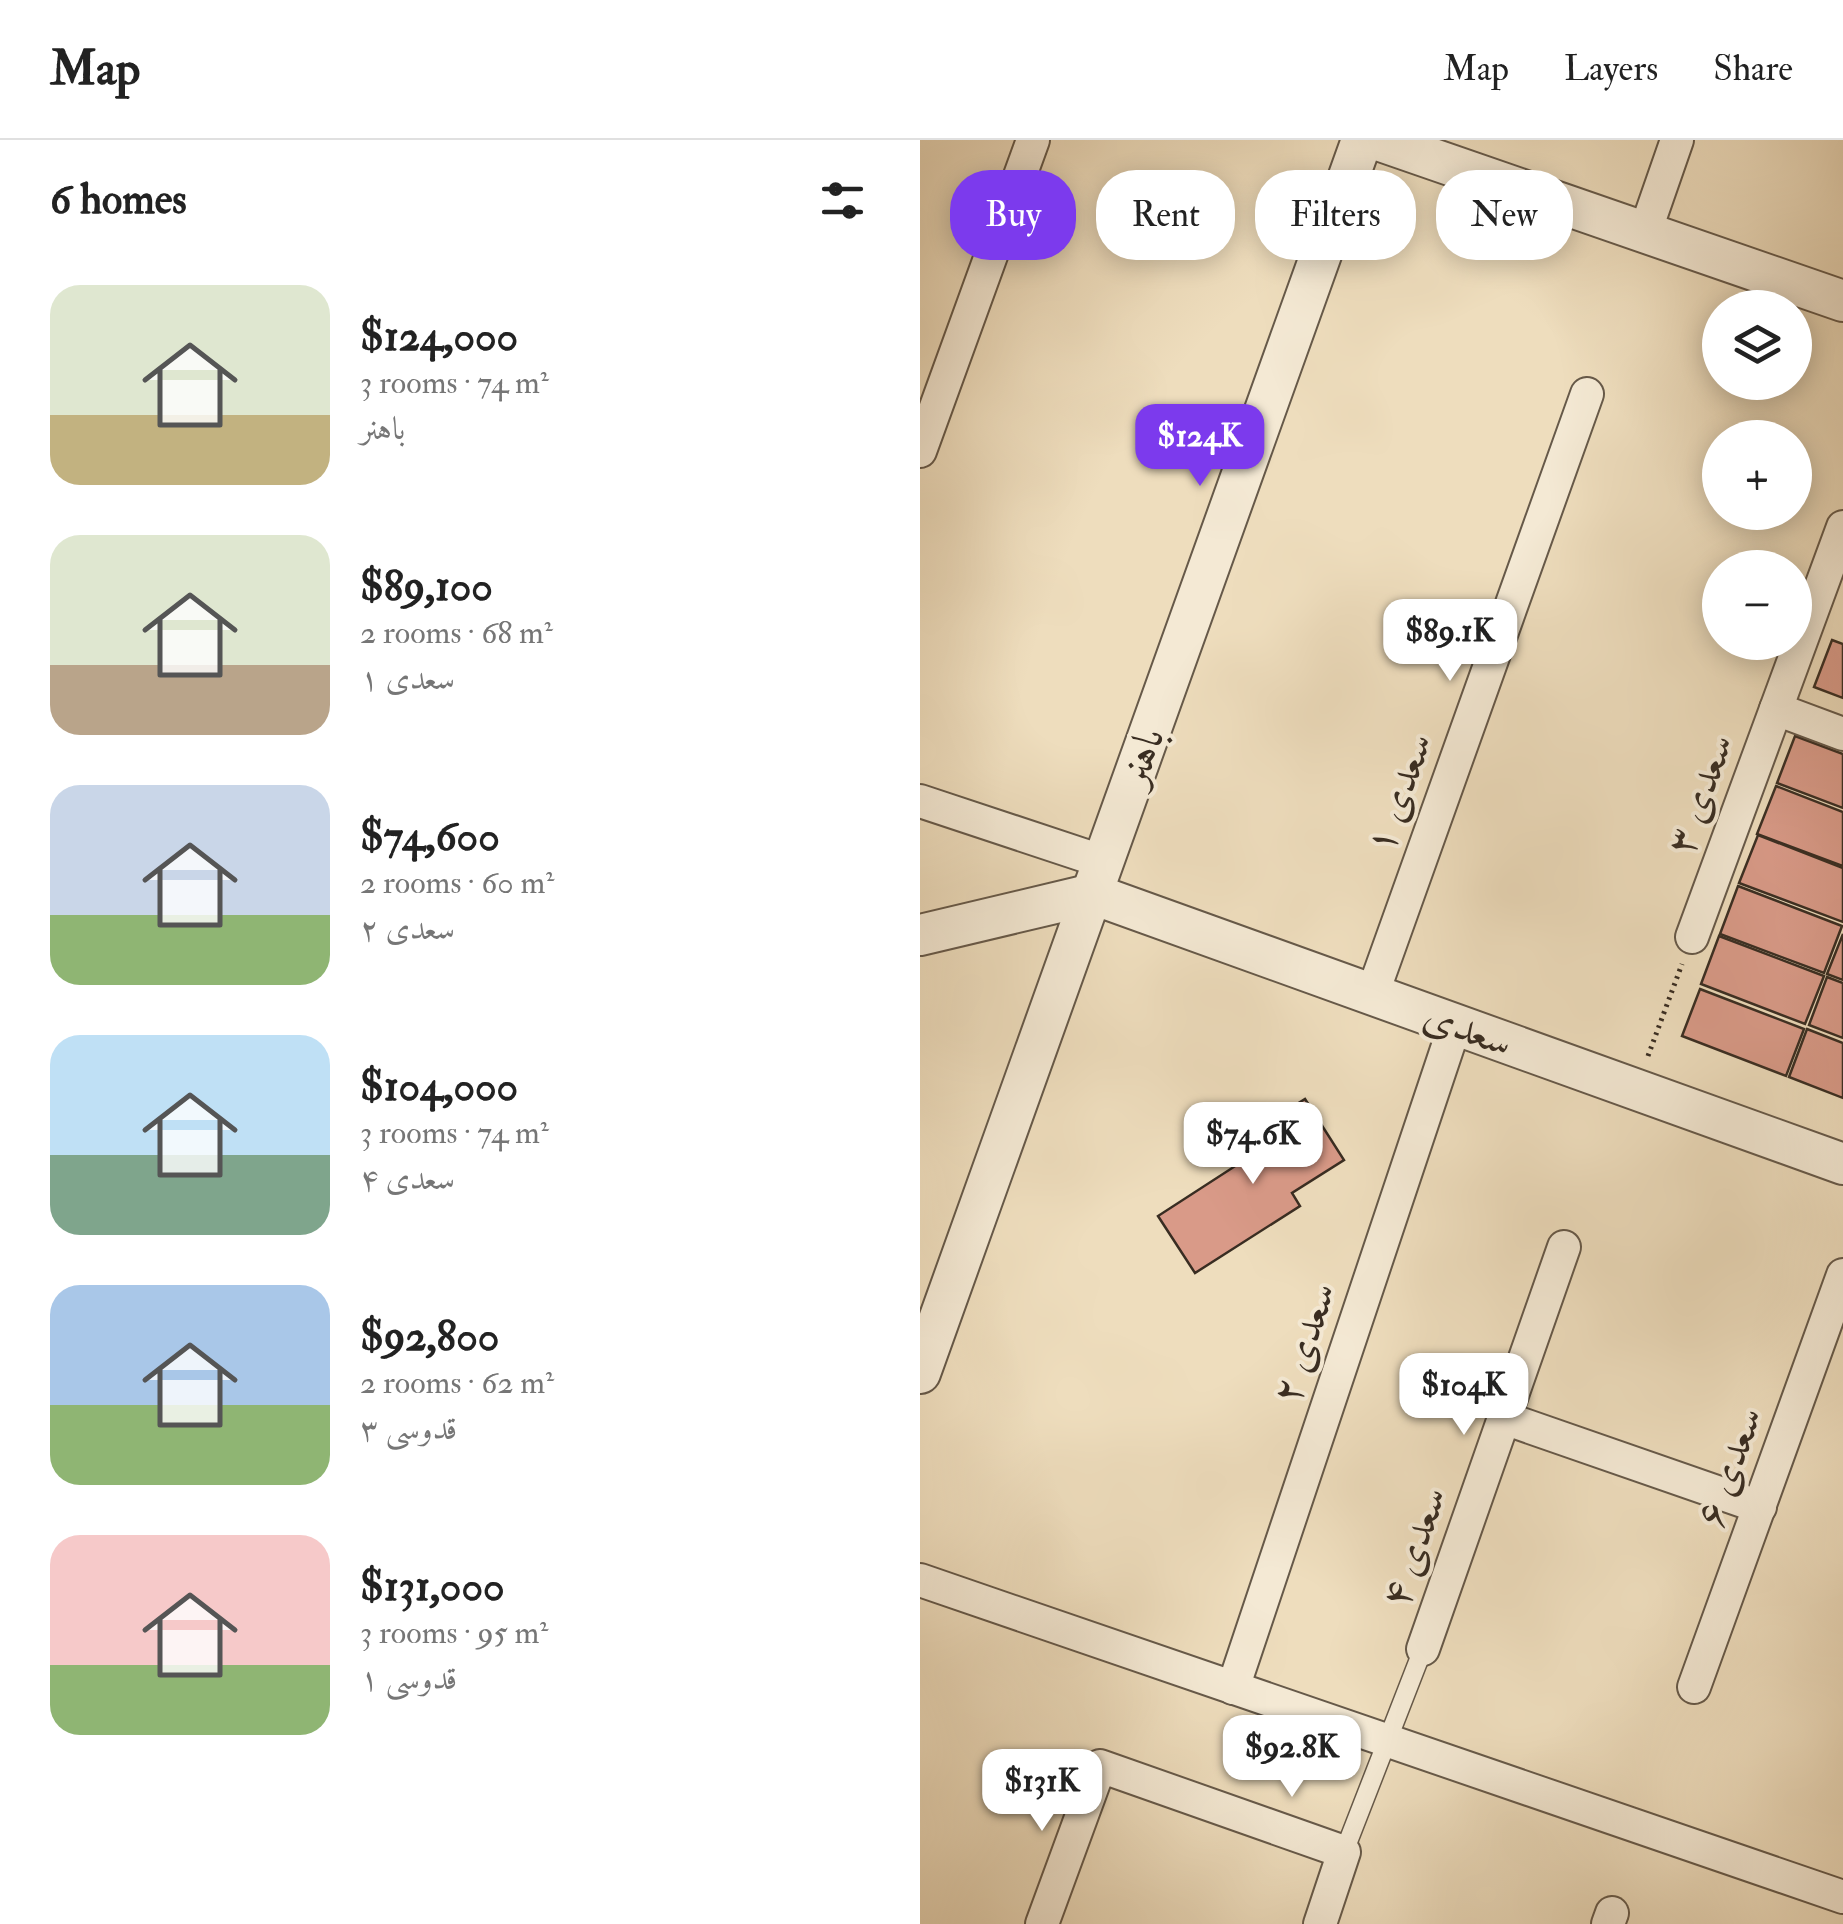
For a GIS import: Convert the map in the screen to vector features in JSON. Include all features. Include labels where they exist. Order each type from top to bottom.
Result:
[{"type":"street","points":[[920,451],[1033,140]]},
{"type":"street","name":"باهنر","points":[[920,1373],[1362,140]]},
{"type":"street","points":[[1378,140],[1843,302]]},
{"type":"street","points":[[1644,234],[1677,140]]},
{"type":"street","name":"سعدی ۱","points":[[1372,995],[1587,394]]},
{"type":"street","name":"سعدی ۳","points":[[1692,937],[1843,527]]},
{"type":"street","points":[[1776,709],[1843,734]]},
{"type":"street","points":[[920,801],[1098,878]]},
{"type":"street","points":[[920,935],[1098,878]]},
{"type":"street","name":"سعدی","points":[[1098,878],[1372,995],[1843,1164]]},
{"type":"street","name":"سعدی ۲","points":[[1234,1688],[1454,1024]]},
{"type":"street","name":"سعدی ۴","points":[[1423,1649],[1564,1247]]},
{"type":"street","name":"سعدی ۶","points":[[1694,1687],[1843,1275]]},
{"type":"street","points":[[1504,1418],[1760,1507]]},
{"type":"street","points":[[920,1580],[1843,1897]]},
{"type":"street","points":[[1042,1924],[1100,1766],[1344,1852],[1320,1924]]},
{"type":"lane","points":[[1344,1852],[1423,1649]]},
{"type":"path","points":[[1635,1089],[1692,937]]},
{"type":"building","points":[[1832,640],[1843,644],[1843,698],[1814,687]]},
{"type":"building","points":[[1795,736],[1843,754],[1843,808],[1777,783]]},
{"type":"building","points":[[1776,786],[1843,812],[1843,866],[1757,834]]},
{"type":"building","points":[[1758,835],[1843,868],[1843,922],[1739,883]]},
{"type":"building","points":[[1738,886],[1842,926],[1824,973],[1720,934]]},
{"type":"building","points":[[1843,934],[1843,980],[1827,974]]},
{"type":"building","points":[[1719,936],[1824,976],[1805,1024],[1701,984]]},
{"type":"building","points":[[1827,977],[1843,983],[1843,1038],[1809,1025]]},
{"type":"building","points":[[1700,989],[1804,1029],[1786,1076],[1682,1036]]},
{"type":"building","points":[[1807,1029],[1843,1043],[1843,1098],[1789,1077]]},
{"type":"building","points":[[1305,1099],[1344,1160],[1292,1193],[1300,1206],[1195,1273],[1158,1216],[1243,1161],[1232,1145]]}]
